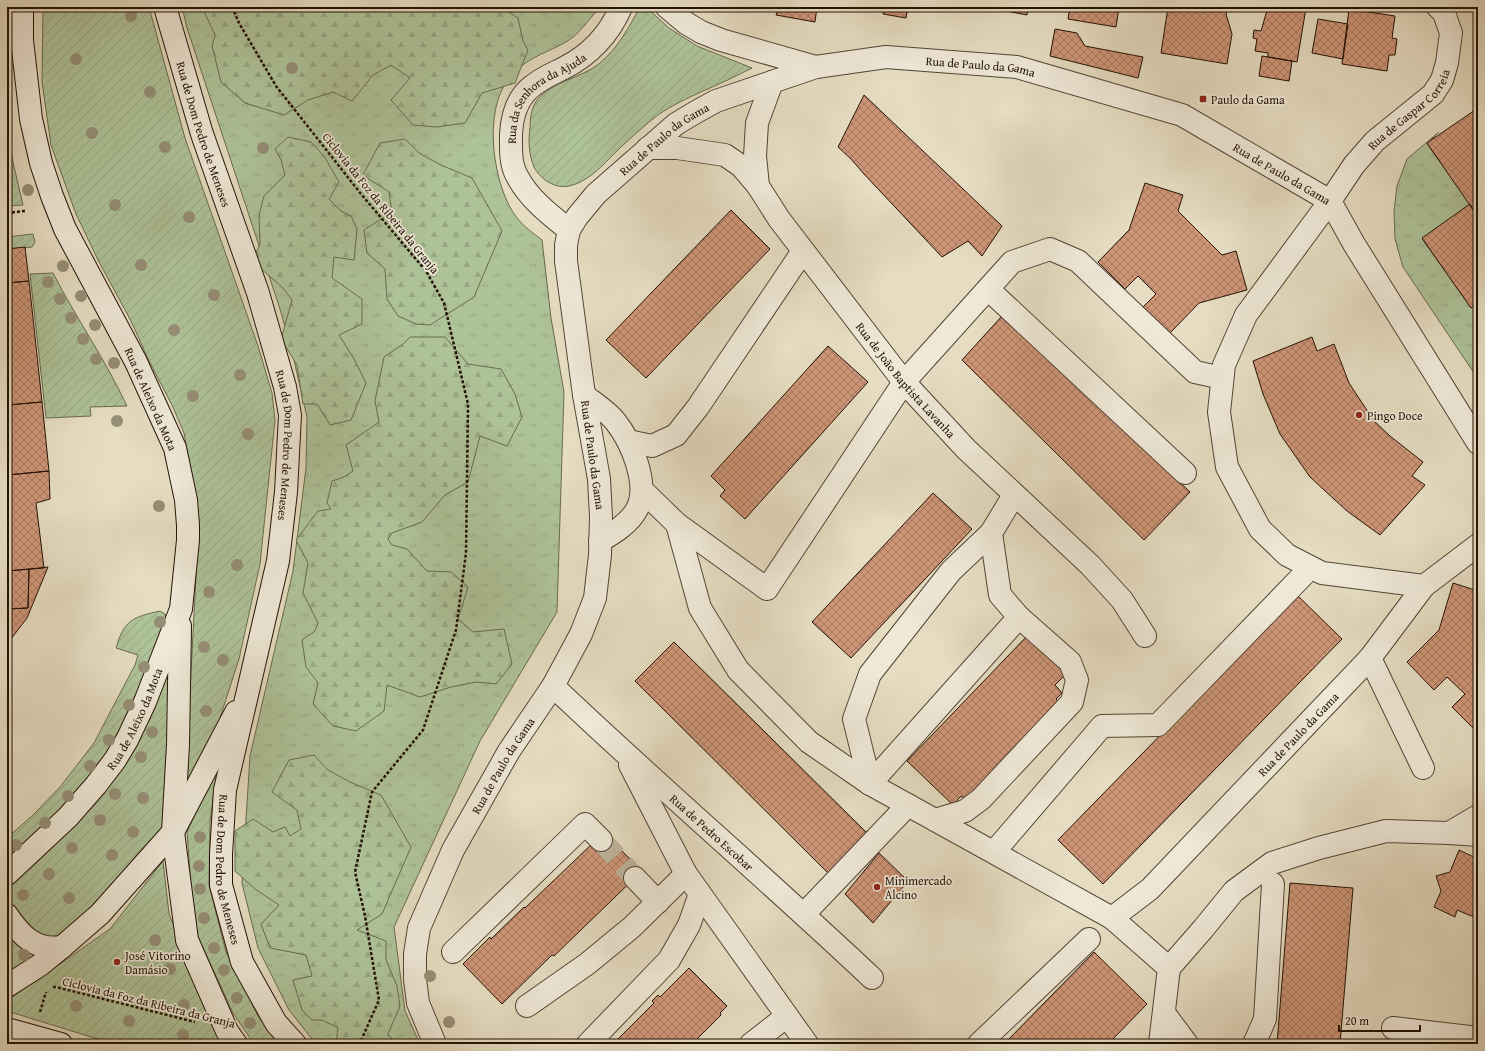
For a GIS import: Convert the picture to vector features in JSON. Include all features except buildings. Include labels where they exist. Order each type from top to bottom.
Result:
[{"type":"street","name":"Rua de Aleixo da Mota","points":[[7,874],[68,817],[96,785],[115,760],[127,740],[145,702],[181,609],[188,540],[186,500],[174,448],[136,362],[65,229],[41,163],[31,119],[22,40],[22,7]]},
{"type":"street","name":"Rua de Dom Pedro de Meneses","points":[[165,7],[202,134],[258,293],[285,387],[290,415],[290,442],[286,492],[278,561],[226,790],[221,854],[221,885],[242,962],[276,1022],[294,1044]]},
{"type":"street","name":"Rua da Senhora da Ajuda","points":[[569,230],[547,213],[531,196],[517,176],[511,150],[511,126],[517,104],[529,88],[546,76],[565,68],[585,55],[598,43],[610,27],[621,7]]},
{"type":"street","points":[[667,7],[686,23],[701,32],[721,40],[816,67]]},
{"type":"street","name":"Rua de Gaspar Correia","points":[[1424,586],[1322,573],[1288,555],[1260,529],[1227,467],[1219,412],[1224,365],[1246,315],[1330,201],[1354,165],[1375,141],[1434,94],[1442,80],[1447,63],[1451,33],[1444,13],[1438,7]]},
{"type":"street","name":"Rua de Paulo da Gama","points":[[435,1044],[418,1003],[415,979],[415,954],[419,928],[453,850],[509,751],[553,686],[582,634],[595,598],[601,517],[599,479],[584,395],[566,261],[566,244],[569,230],[577,217],[596,194],[676,124],[696,112],[716,101],[816,67],[886,57],[1017,67],[1182,115],[1330,201],[1354,244],[1478,442]]},
{"type":"street","name":"Rua de João Baptista Lavanha","points":[[772,82],[757,123],[755,156],[758,186],[779,219],[904,382],[966,449],[1096,571],[1122,600],[1145,636]]},
{"type":"street","points":[[648,148],[677,148],[725,155],[741,166],[758,186]]},
{"type":"street","points":[[642,490],[677,524],[767,589],[904,382],[1012,262],[1050,250],[1078,261],[1195,372],[1222,378]]},
{"type":"street","points":[[628,441],[652,446],[676,435],[698,407],[803,251]]},
{"type":"street","points":[[988,289],[1185,473]]},
{"type":"street","points":[[584,395],[614,420],[628,441],[640,473],[642,490],[638,509],[622,528],[600,541]]},
{"type":"street","points":[[870,784],[854,719],[870,674],[951,571],[991,533],[1014,494]]},
{"type":"street","points":[[677,524],[700,608],[738,670],[809,742],[870,784],[1112,918],[1169,968]]},
{"type":"street","points":[[935,820],[965,811],[981,799],[1072,702],[1077,680],[1070,662],[1018,617],[1000,595],[991,533]]},
{"type":"street","name":"Rua de Paulo da Gama","points":[[1112,918],[1150,889],[1370,658],[1424,586],[1478,545]]},
{"type":"street","points":[[994,852],[1102,726],[1158,725],[1310,568]]},
{"type":"street","points":[[181,609],[178,745],[173,832],[187,940],[232,1037]]},
{"type":"street","points":[[870,784],[1018,617]]},
{"type":"street","points":[[1370,658],[1423,768]]},
{"type":"street","points":[[7,986],[40,965],[100,914],[173,832],[250,684]]},
{"type":"street","name":"Rua de Pedro Escobar","points":[[553,686],[625,754],[804,914],[872,978]]},
{"type":"street","points":[[625,754],[686,874],[807,1044]]},
{"type":"street","points":[[804,914],[908,805]]},
{"type":"street","points":[[1448,833],[1478,816]]},
{"type":"street","points":[[453,952],[585,824],[601,840]]},
{"type":"street","points":[[1160,1044],[1169,968],[1234,891],[1272,863],[1319,848],[1386,831],[1478,835]]},
{"type":"street","points":[[527,1006],[587,964],[632,926],[686,874]]},
{"type":"street","points":[[635,878],[658,902]]},
{"type":"street","points":[[1254,1044],[1265,1019],[1273,884]]},
{"type":"street","points":[[588,1044],[669,960],[689,925],[700,894]]},
{"type":"street","points":[[7,916],[17,930],[34,944],[51,949],[62,947]]},
{"type":"street","points":[[979,1044],[1089,939]]},
{"type":"street","points":[[1164,1013],[1187,1044]]},
{"type":"street","points":[[751,1044],[787,1016]]},
{"type":"street","points":[[1393,1028],[1478,1038]]},
{"type":"street","points":[[7,1029],[61,1044]]},
{"type":"path","name":"Ciclovia da Foz da Ribeira da Granja","points":[[232,7],[239,23],[276,86],[362,194],[426,271],[444,303],[468,404],[466,553],[456,630],[423,730],[372,792],[355,872],[365,916],[379,1000],[360,1043],[358,1044]]},
{"type":"path","points":[[7,213],[25,211]]},
{"type":"path","name":"Ciclovia da Foz da Ribeira da Granja","points":[[34,1036],[45,994],[49,988],[56,987],[232,1037]]},
{"type":"green space","points":[[43,7],[149,7],[185,138],[258,346],[272,393],[275,420],[260,564],[239,659],[219,721],[185,788],[198,538],[195,497],[184,433],[131,321],[98,260],[76,214],[51,145],[42,82]]},
{"type":"green space","points":[[182,7],[599,7],[573,37],[529,60],[518,69],[509,79],[501,93],[495,110],[493,129],[494,149],[502,188],[509,205],[517,218],[542,240],[551,318],[564,392],[557,612],[480,741],[394,927],[405,1011],[420,1044],[316,1044],[289,1010],[258,948],[242,883],[250,756],[293,571],[306,468],[307,417],[293,356],[280,309],[187,28]]},
{"type":"green space","points":[[202,7],[501,7],[518,18],[523,41],[528,50],[515,83],[482,93],[465,123],[437,127],[413,125],[391,100],[410,78],[391,65],[373,75],[352,101],[333,92],[308,100],[284,115],[245,103],[221,82],[212,46],[215,35]]},
{"type":"green space","points":[[640,7],[646,7],[669,28],[697,46],[752,68],[663,111],[597,170],[577,184],[564,187],[548,182],[534,167],[529,148],[531,113],[534,105],[547,91],[600,63],[623,37]]},
{"type":"green space","points":[[7,126],[13,162],[23,205],[7,206]]},
{"type":"green space","points":[[1439,132],[1427,144],[1470,204],[1422,239],[1471,308],[1478,303],[1478,379],[1403,267],[1395,239],[1394,211],[1397,186],[1407,159]]},
{"type":"green space","points":[[288,137],[311,142],[324,156],[339,182],[329,199],[341,211],[351,216],[357,229],[354,260],[334,257],[332,278],[362,299],[362,324],[339,335],[354,359],[366,383],[351,420],[330,425],[317,404],[303,404],[297,365],[281,339],[292,300],[282,287],[252,261],[260,244],[259,215],[264,196],[285,175],[281,160],[275,149]]},
{"type":"green space","points":[[405,139],[419,153],[441,165],[472,178],[502,231],[474,297],[430,325],[416,324],[398,316],[387,299],[385,269],[367,253],[364,230],[392,212],[389,192],[363,175],[380,143]]},
{"type":"green space","points":[[33,234],[35,242],[32,247],[7,249],[7,237]]},
{"type":"green space","points":[[53,273],[127,406],[90,407],[91,416],[46,418],[30,274]]},
{"type":"green space","points":[[410,337],[445,337],[468,364],[501,369],[515,394],[522,417],[507,446],[480,436],[468,482],[445,495],[422,522],[392,533],[388,539],[392,545],[407,549],[427,571],[451,572],[468,587],[458,619],[473,632],[504,629],[512,664],[496,684],[476,682],[451,687],[420,697],[387,685],[384,711],[356,731],[333,726],[313,704],[318,683],[306,667],[302,640],[315,631],[318,623],[303,593],[308,563],[296,540],[318,511],[331,509],[327,503],[332,481],[344,477],[353,471],[346,445],[379,422],[375,401],[384,357],[403,344]]},
{"type":"green space","points":[[160,611],[165,614],[167,620],[150,671],[110,749],[69,803],[7,861],[7,838],[33,815],[60,787],[94,743],[135,665],[138,655],[116,648],[122,631],[131,621],[136,618]]},
{"type":"green space","points":[[175,640],[167,825],[105,900],[61,937],[42,939],[13,911],[8,889],[11,880],[64,831]]},
{"type":"green space","points":[[314,755],[328,770],[350,782],[381,795],[411,847],[382,914],[357,930],[386,941],[386,960],[397,986],[400,1006],[388,1034],[396,1044],[336,1044],[338,1028],[322,1020],[312,1020],[302,1010],[293,980],[312,976],[306,955],[270,948],[261,924],[279,905],[255,889],[235,871],[235,831],[253,819],[273,832],[285,827],[290,836],[301,829],[297,810],[272,792],[289,760]]},
{"type":"green space","points":[[218,764],[210,821],[209,885],[226,952],[259,1018],[280,1044],[254,1044],[233,1013],[194,928],[187,832]]},
{"type":"green space","points":[[163,861],[169,914],[202,997],[225,1044],[114,1044],[7,1011],[7,1001],[110,929]]},
{"type":"green space","points":[[7,920],[51,953],[7,980]]},
{"type":"tunnel","points":[[601,840],[635,878]]},
{"type":"place","name":"Paulo da Gama","points":[[1203,99]]},
{"type":"place","name":"Pingo Doce","points":[[1359,415]]},
{"type":"place","name":"Minimercado Alcino","points":[[877,887]]},
{"type":"place","name":"José Vitorino Damásio","points":[[117,962]]}]
